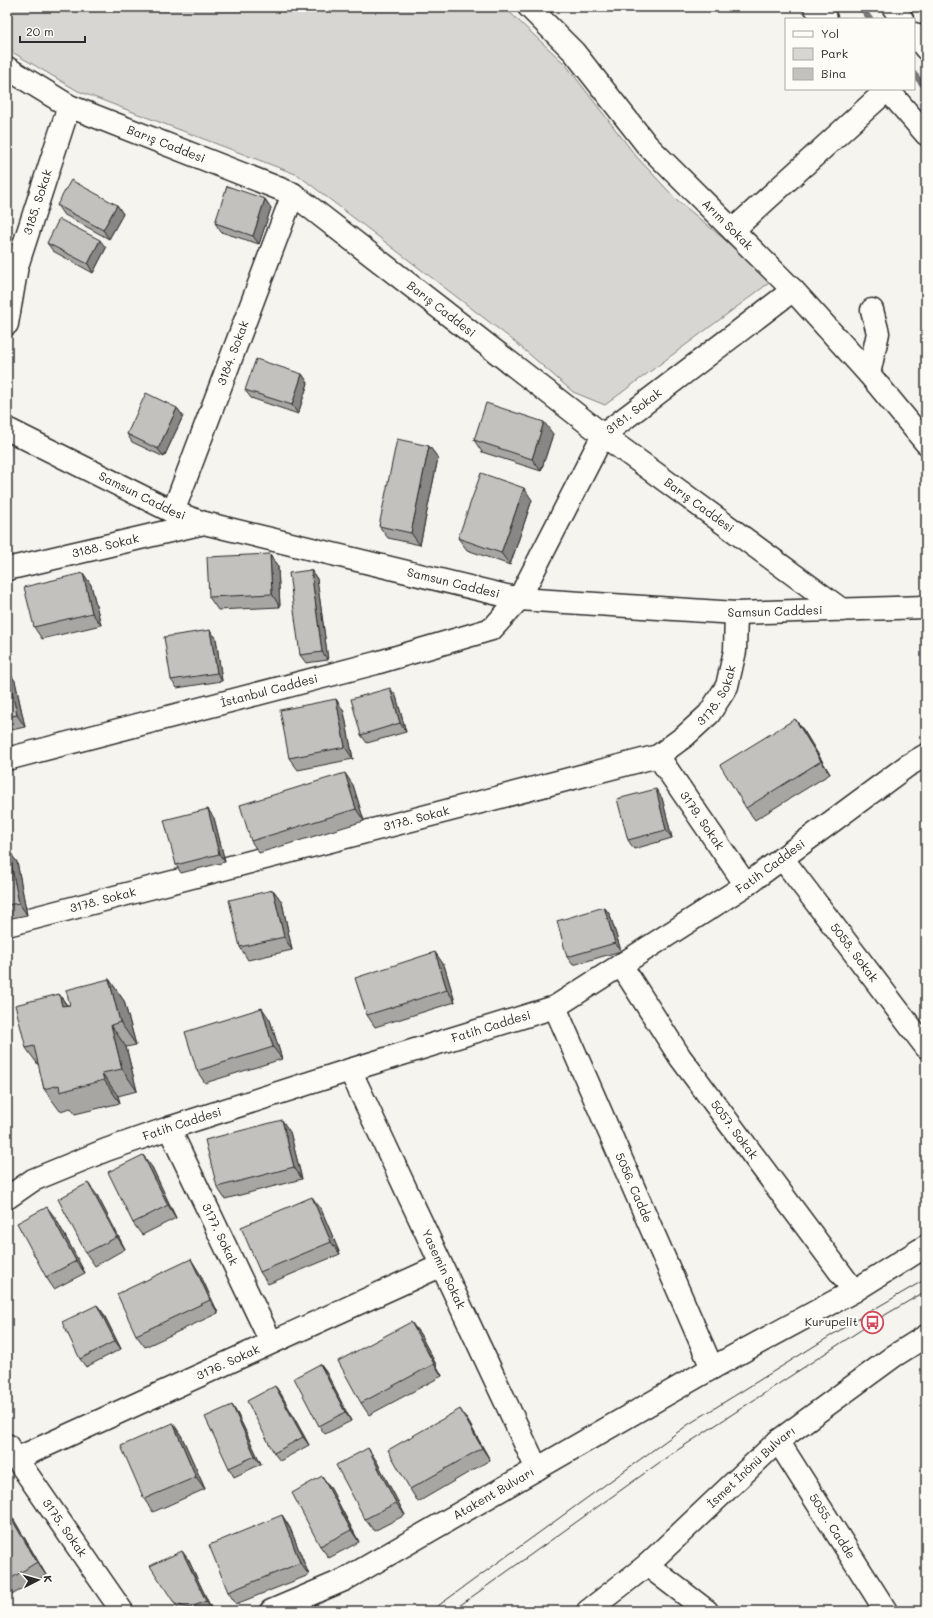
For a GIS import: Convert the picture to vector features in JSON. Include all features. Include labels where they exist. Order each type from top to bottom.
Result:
[{"type":"street","name":"Arım Sokak","points":[[529,7],[574,52],[647,145],[793,290],[869,374],[926,443]]},
{"type":"street","points":[[815,7],[825,18]]},
{"type":"street","points":[[893,7],[901,18]]},
{"type":"street","points":[[915,35],[926,49]]},
{"type":"street","name":"Barış Caddesi","points":[[7,68],[69,106],[293,194],[603,435],[842,610]]},
{"type":"street","points":[[732,230],[886,90]]},
{"type":"street","points":[[888,90],[926,134]]},
{"type":"street","name":"3185. Sokak","points":[[7,324],[17,266],[69,106]]},
{"type":"street","name":"3184. Sokak","points":[[173,512],[293,194]]},
{"type":"street","name":"3181. Sokak","points":[[519,599],[603,435],[793,290]]},
{"type":"street","points":[[869,374],[878,333],[872,310]]},
{"type":"street","name":"Samsun Caddesi","points":[[7,429],[173,512],[204,523],[519,599],[736,613],[926,607]]},
{"type":"street","name":"3188. Sokak","points":[[7,568],[204,523]]},
{"type":"street","name":"İstanbul Caddesi","points":[[7,759],[376,663],[492,629],[519,599]]},
{"type":"street","name":"3178. Sokak","points":[[7,925],[658,756],[685,736],[709,714],[727,686],[735,651],[736,613]]},
{"type":"street","points":[[907,766],[926,740]]},
{"type":"street","name":"Fatih Caddesi","points":[[7,1198],[33,1180],[106,1150],[169,1128],[350,1070],[555,1007],[746,885],[907,766],[926,755]]},
{"type":"street","name":"3179. Sokak","points":[[658,756],[746,885]]},
{"type":"street","name":"5058. Sokak","points":[[782,858],[926,1047]]},
{"type":"street","name":"5057. Sokak","points":[[621,965],[680,1057],[854,1291]]},
{"type":"street","name":"5056. Cadde","points":[[555,1007],[712,1368]]},
{"type":"street","name":"Yasemin Sokak","points":[[350,1070],[440,1266],[537,1470]]},
{"type":"street","name":"3177. Sokak","points":[[169,1128],[271,1342]]},
{"type":"street","points":[[712,1368],[854,1291],[926,1246]]},
{"type":"street","name":"3176. Sokak","points":[[11,1452],[271,1342],[440,1266]]},
{"type":"street","name":"İsmet İnönü Bulvarı","points":[[588,1611],[647,1565],[778,1441],[894,1356],[926,1336]]},
{"type":"street","name":"Atakent Bulvarı","points":[[271,1611],[344,1580],[712,1368]]},
{"type":"street","name":"5055. Cadde","points":[[778,1441],[886,1611]]},
{"type":"street","name":"3175. Sokak","points":[[11,1452],[122,1611]]},
{"type":"street","points":[[647,1565],[707,1611]]},
{"type":"green space","points":[[7,7],[504,7],[566,65],[635,155],[676,199],[773,280],[605,405],[573,392],[514,341],[298,175],[78,91],[7,49]]},
{"type":"building","points":[[71,180],[117,205],[103,230],[57,205]]},
{"type":"building","points":[[227,186],[265,199],[253,236],[215,223]]},
{"type":"building","points":[[59,219],[100,240],[88,264],[47,243]]},
{"type":"building","points":[[256,359],[302,374],[292,405],[245,390]]},
{"type":"building","points":[[146,393],[177,408],[158,449],[127,434]]},
{"type":"building","points":[[486,403],[544,422],[532,459],[474,440]]},
{"type":"building","points":[[397,439],[429,446],[411,533],[379,526]]},
{"type":"building","points":[[481,473],[524,488],[501,553],[458,538]]},
{"type":"building","points":[[270,554],[272,594],[209,597],[207,557]]},
{"type":"building","points":[[311,570],[322,652],[300,655],[289,573]]},
{"type":"building","points":[[83,573],[92,613],[34,627],[24,587]]},
{"type":"building","points":[[210,630],[217,673],[171,680],[164,637]]},
{"type":"building","points":[[7,670],[17,715],[7,717]]},
{"type":"building","points":[[390,688],[400,723],[361,735],[351,699]]},
{"type":"building","points":[[336,699],[345,747],[289,758],[280,710]]},
{"type":"building","points":[[795,719],[821,761],[746,808],[720,765]]},
{"type":"building","points":[[345,773],[356,809],[251,841],[240,805]]},
{"type":"building","points":[[656,789],[666,830],[628,840],[617,799]]},
{"type":"building","points":[[208,809],[219,854],[176,865],[164,820]]},
{"type":"building","points":[[7,850],[19,903],[7,905]]},
{"type":"building","points":[[273,890],[284,937],[240,947],[229,900]]},
{"type":"building","points":[[604,907],[615,943],[567,957],[557,921]]},
{"type":"building","points":[[926,945],[926,982],[923,952]]},
{"type":"building","points":[[435,952],[447,990],[367,1015],[355,978]]},
{"type":"building","points":[[109,979],[120,1022],[111,1025],[122,1069],[102,1073],[104,1080],[60,1092],[59,1085],[44,1089],[34,1046],[26,1048],[15,1005],[59,994],[62,1006],[70,1005],[66,990]]},
{"type":"building","points":[[262,1008],[273,1047],[197,1071],[185,1032]]},
{"type":"building","points":[[282,1120],[294,1167],[217,1187],[205,1140]]},
{"type":"building","points":[[143,1155],[168,1205],[133,1223],[108,1172]]},
{"type":"building","points":[[88,1183],[117,1237],[86,1253],[58,1199]]},
{"type":"building","points":[[312,1197],[331,1242],[260,1272],[241,1227]]},
{"type":"building","points":[[47,1207],[76,1261],[46,1277],[17,1223]]},
{"type":"building","points":[[191,1259],[210,1300],[136,1335],[117,1294]]},
{"type":"building","points":[[97,1305],[115,1341],[80,1359],[62,1322]]},
{"type":"building","points":[[411,1322],[434,1364],[361,1403],[338,1361]]},
{"type":"building","points":[[320,1364],[345,1412],[319,1426],[294,1378]]},
{"type":"building","points":[[275,1386],[303,1437],[274,1453],[247,1401]]},
{"type":"building","points":[[232,1405],[255,1456],[229,1468],[205,1417]]},
{"type":"building","points":[[460,1409],[482,1448],[410,1489],[388,1450]]},
{"type":"building","points":[[173,1423],[196,1477],[144,1499],[121,1446]]},
{"type":"building","points":[[368,1448],[396,1503],[365,1519],[336,1465]]},
{"type":"building","points":[[322,1476],[351,1530],[320,1546],[292,1493]]},
{"type":"building","points":[[7,1511],[37,1562],[7,1581]]},
{"type":"building","points":[[282,1515],[300,1563],[228,1592],[209,1545]]},
{"type":"building","points":[[182,1551],[206,1601],[189,1608],[175,1604],[150,1566]]},
{"type":"building","points":[[71,1608],[73,1611],[62,1611]]},
{"type":"waterway","points":[[861,7],[869,18]]},
{"type":"waterway","points":[[915,75],[926,88]]},
{"type":"tram line","points":[[431,1611],[689,1424],[869,1312],[926,1279]]},
{"type":"tram line","points":[[452,1611],[670,1455],[873,1322],[926,1291]]},
{"type":"place","name":"Kurupelit","points":[[873,1322]]}]
